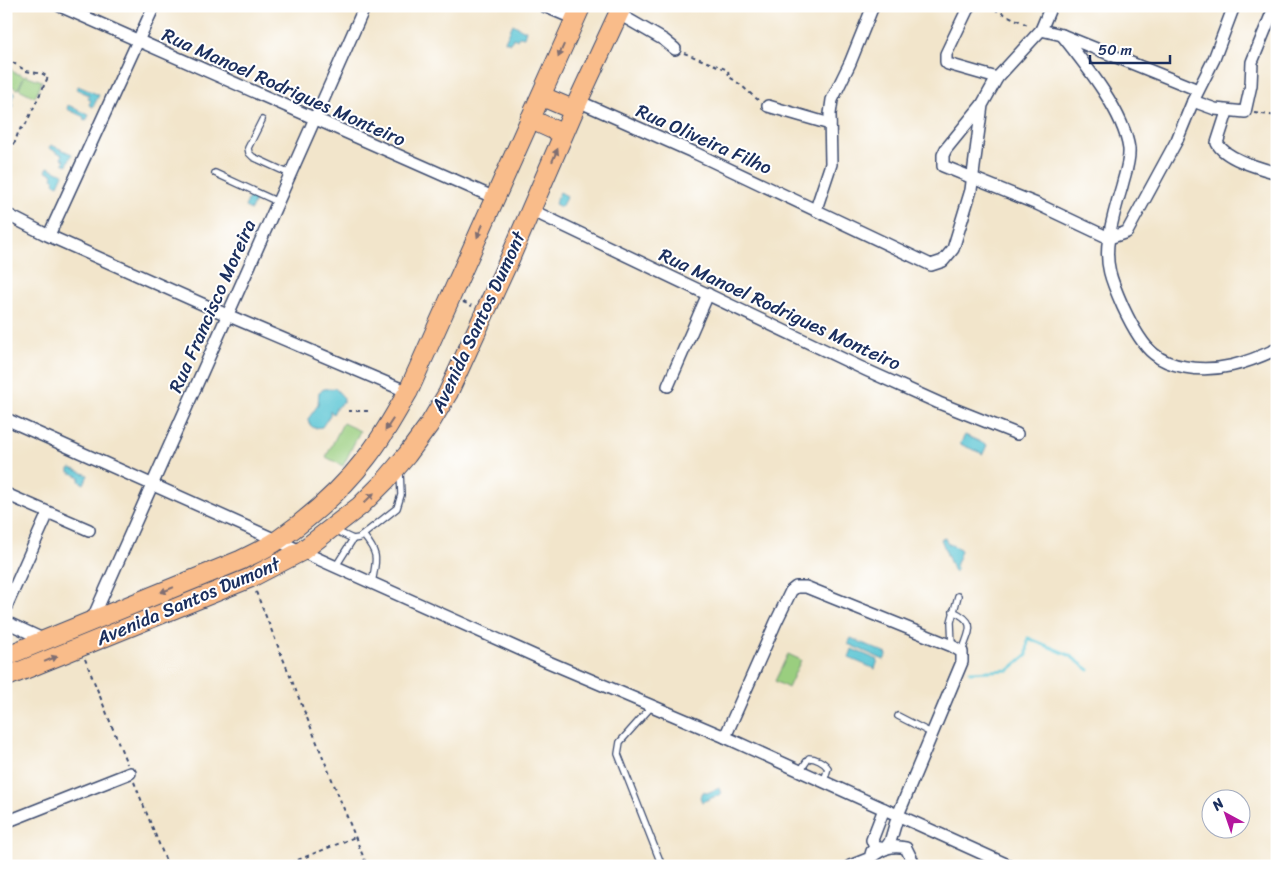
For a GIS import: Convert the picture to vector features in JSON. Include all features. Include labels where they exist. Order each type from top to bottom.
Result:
[{"type":"main road","name":"Avenida Santos Dumont","points":[[6,677],[250,578],[302,551],[360,506],[385,481],[429,425],[448,393],[620,10]]},
{"type":"main road","name":"Avenida Santos Dumont","points":[[6,656],[240,560],[277,541],[310,515],[340,487],[367,457],[389,425],[408,392],[578,13]]},
{"type":"main road","points":[[541,96],[576,106]]},
{"type":"main road","points":[[530,119],[564,134]]},
{"type":"main road","points":[[240,560],[250,578]]},
{"type":"street","name":"Rua Manoel Rodrigues Monteiro","points":[[60,6],[314,120],[495,198]]},
{"type":"street","points":[[49,235],[154,6]]},
{"type":"street","name":"Rua Francisco Moreira","points":[[92,620],[365,6]]},
{"type":"street","points":[[544,6],[578,13]]},
{"type":"street","points":[[816,209],[831,164],[830,124],[832,100],[850,63],[873,6]]},
{"type":"street","points":[[969,6],[946,54],[946,62],[997,78]]},
{"type":"street","points":[[1051,6],[1041,30],[997,78],[982,105],[942,155],[942,161],[947,168],[1037,204],[1109,238],[1127,232],[1177,140],[1195,96],[1214,59],[1234,6]]},
{"type":"street","points":[[1041,30],[1062,35],[1195,96],[1215,109],[1227,112],[1245,112],[1251,85],[1252,62],[1276,8]]},
{"type":"street","points":[[620,10],[675,49]]},
{"type":"street","points":[[1062,35],[1106,96],[1126,133],[1129,161],[1109,238],[1108,271],[1125,311],[1144,343],[1152,353],[1171,364],[1210,370],[1246,362],[1277,350]]},
{"type":"street","name":"Rua Oliveira Filho","points":[[576,106],[695,153],[931,265],[943,261],[953,249],[971,190],[982,105]]},
{"type":"street","points":[[768,106],[830,124]]},
{"type":"street","points":[[1227,112],[1218,143],[1219,147],[1242,161],[1277,173]]},
{"type":"street","name":"Rua Manoel Rodrigues Monteiro","points":[[531,210],[884,378],[939,403],[1017,434]]},
{"type":"street","points":[[6,214],[227,315],[408,392]]},
{"type":"street","points":[[668,386],[708,294]]},
{"type":"street","points":[[6,419],[546,661],[800,770],[1010,866]]},
{"type":"street","points":[[6,494],[89,530]]},
{"type":"street","points":[[6,607],[48,513]]},
{"type":"street","points":[[725,737],[780,614],[791,591],[796,587],[806,587],[952,646],[962,652],[962,662],[898,815],[892,836],[884,849]]},
{"type":"street","points":[[6,622],[45,640]]},
{"type":"street","points":[[6,822],[130,773]]},
{"type":"street","points":[[870,858],[872,840],[884,809]]},
{"type":"street","points":[[892,836],[906,848],[915,866]]},
{"type":"street","points":[[873,844],[878,848],[884,849]]},
{"type":"street","points":[[850,866],[892,846],[906,848]]},
{"type":"lane","points":[[262,120],[248,148],[249,153],[253,157],[290,174]]},
{"type":"lane","points":[[215,174],[278,202]]},
{"type":"lane","points":[[332,529],[353,539],[359,538],[364,536],[397,508],[400,502],[400,464]]},
{"type":"lane","points":[[364,536],[374,548],[376,554],[372,583]]},
{"type":"lane","points":[[336,566],[353,539]]},
{"type":"lane","points":[[952,646],[951,622],[958,596]]},
{"type":"lane","points":[[953,611],[962,616],[970,628],[962,652]]},
{"type":"lane","points":[[652,706],[625,735],[618,747],[618,754],[662,866]]},
{"type":"lane","points":[[898,716],[933,734]]},
{"type":"lane","points":[[800,770],[811,757],[824,763],[828,768],[824,781]]},
{"type":"path","points":[[987,6],[1018,22],[1041,30]]},
{"type":"path","points":[[675,49],[728,70],[729,77],[768,106]]},
{"type":"path","points":[[6,58],[26,71],[40,73],[48,77],[25,126],[19,130],[15,142],[6,152]]},
{"type":"path","points":[[1245,112],[1277,116]]},
{"type":"path","points":[[452,297],[485,312]]},
{"type":"path","points":[[348,411],[372,411]]},
{"type":"path","points":[[250,578],[367,866]]},
{"type":"path","points":[[80,647],[168,866]]},
{"type":"path","points":[[283,866],[355,837]]},
{"type":"green space","points":[[6,61],[13,72],[24,76],[18,89],[6,84]]},
{"type":"green space","points":[[25,75],[42,81],[35,97],[19,89]]},
{"type":"green space","points":[[343,423],[360,431],[343,466],[326,457]]},
{"type":"green space","points":[[788,654],[801,660],[788,688],[775,681]]},
{"type":"water","points":[[513,24],[526,30],[524,37],[519,36],[517,40],[514,38],[510,43],[505,41]]},
{"type":"water","points":[[78,86],[99,95],[93,107],[89,105],[91,100],[88,99],[89,95],[76,89]]},
{"type":"water","points":[[8,90],[15,93],[11,102],[14,105],[6,118]]},
{"type":"water","points":[[68,105],[89,115],[86,121],[83,120],[84,117],[67,109]]},
{"type":"water","points":[[51,145],[72,154],[67,165],[63,163],[65,160],[61,158],[63,155],[49,148]]},
{"type":"water","points":[[48,167],[63,174],[58,185],[54,183],[53,174],[46,171]]},
{"type":"water","points":[[560,192],[567,196],[561,207],[555,204]]},
{"type":"water","points":[[251,193],[257,196],[251,210],[245,207]]},
{"type":"water","points":[[335,388],[344,398],[343,402],[336,408],[333,414],[330,410],[330,415],[322,427],[314,428],[310,425],[308,419],[318,405],[319,392],[324,389]]},
{"type":"water","points":[[965,435],[987,445],[983,454],[960,444]]},
{"type":"water","points":[[71,468],[88,475],[84,484],[79,481],[80,477],[69,472]]},
{"type":"water","points":[[945,538],[947,543],[961,551],[955,566],[957,570],[954,572],[941,539]]},
{"type":"water","points":[[851,638],[887,654],[884,660],[848,644]]},
{"type":"water","points":[[852,649],[878,660],[875,669],[849,658]]},
{"type":"water","points":[[719,788],[721,794],[702,802],[700,797],[704,791],[707,793]]},
{"type":"waterway","points":[[970,672],[1009,670],[1027,655],[1028,638],[1069,655],[1089,670]]}]
